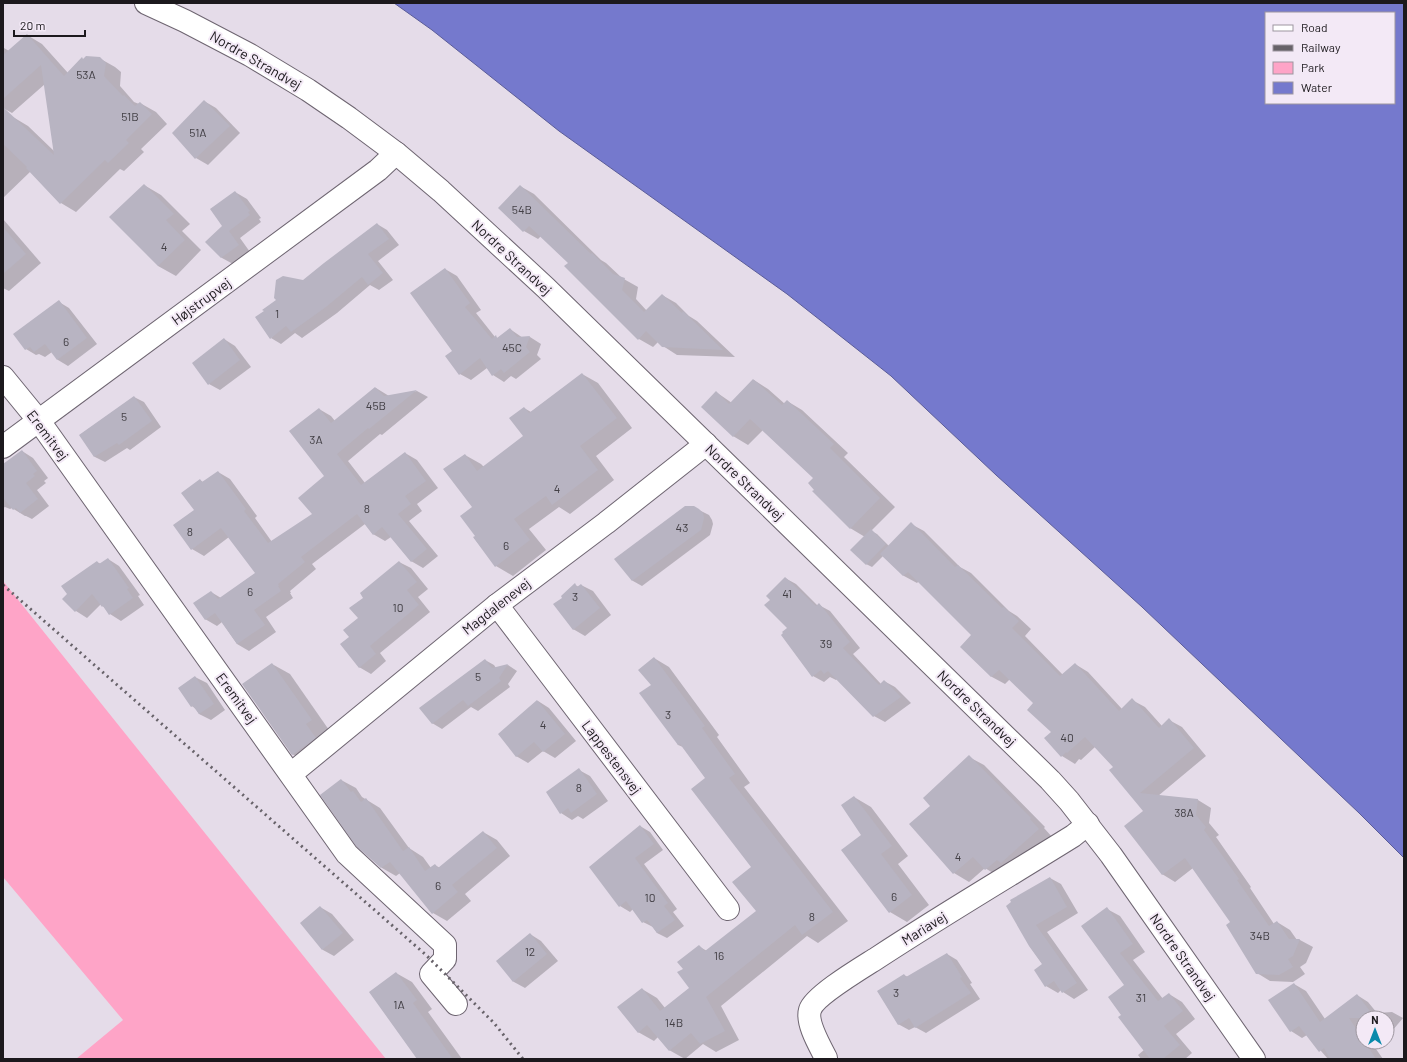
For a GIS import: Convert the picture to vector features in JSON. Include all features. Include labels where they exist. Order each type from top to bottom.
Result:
[{"type":"street","name":"Nordre Strandvej","points":[[146,3],[215,36],[281,72],[349,118],[396,153],[441,190],[541,283],[1026,755],[1064,796],[1088,824],[1116,861],[1254,1059]]},
{"type":"street","name":"Højstrupvej","points":[[3,447],[378,170],[396,153]]},
{"type":"street","name":"Eremitvej","points":[[3,377],[39,421],[347,854],[445,945],[445,959],[431,974],[456,1004]]},
{"type":"street","name":"Magdalenevej","points":[[291,774],[496,605],[606,523],[706,444]]},
{"type":"street","name":"Lappestensvej","points":[[496,605],[728,909]]},
{"type":"street","name":"Mariavej","points":[[826,1058],[809,1021],[810,1010],[815,1003],[835,986],[937,919],[1073,836],[1088,824]]},
{"type":"green space","points":[[3,581],[386,1059],[76,1059],[123,1020],[3,877]]},
{"type":"water","points":[[394,3],[1404,3],[1404,858],[1359,813],[1142,607],[996,475],[891,376],[787,294],[559,131],[432,30]]},
{"type":"building","points":[[27,34],[64,76],[82,57],[83,59],[86,56],[100,57],[106,63],[104,76],[135,106],[140,102],[152,114],[126,140],[129,143],[108,163],[105,160],[60,204],[26,168],[27,167],[3,144],[3,107],[54,155],[41,65],[3,99],[3,55]]},
{"type":"building","points":[[204,100],[230,126],[195,159],[172,133]]},
{"type":"building","points":[[144,184],[174,214],[166,220],[185,240],[158,266],[109,217]]},
{"type":"building","points":[[520,185],[613,274],[625,278],[622,290],[644,312],[662,294],[682,313],[683,311],[723,350],[662,347],[646,331],[638,340],[564,266],[568,263],[529,226],[523,232],[498,208]]},
{"type":"building","points":[[235,191],[250,211],[248,212],[250,215],[229,231],[239,245],[221,258],[205,242],[222,226],[210,209]]},
{"type":"building","points":[[377,223],[389,239],[368,254],[383,273],[368,285],[362,277],[326,307],[291,332],[286,326],[270,339],[255,317],[276,300],[274,298],[276,280],[283,276],[303,280]]},
{"type":"building","points":[[3,227],[26,254],[3,274]]},
{"type":"building","points":[[445,268],[470,303],[465,307],[492,339],[496,335],[497,338],[510,328],[517,337],[530,336],[526,347],[530,352],[504,373],[501,369],[492,376],[480,358],[459,375],[445,356],[452,351],[410,293]]},
{"type":"building","points":[[59,300],[87,338],[57,360],[45,344],[34,352],[30,347],[25,350],[13,334]]},
{"type":"building","points":[[224,338],[240,360],[208,385],[192,363]]},
{"type":"building","points":[[582,373],[617,418],[580,446],[598,470],[552,505],[546,496],[514,519],[530,540],[495,567],[460,516],[472,507],[443,469],[465,454],[477,471],[523,436],[509,418],[524,407],[529,413]]},
{"type":"building","points":[[753,379],[782,405],[787,400],[834,444],[830,448],[880,498],[850,529],[812,491],[814,490],[808,483],[813,478],[750,419],[733,437],[701,407],[716,391],[729,404]]},
{"type":"building","points":[[375,387],[384,396],[417,390],[337,454],[361,485],[405,452],[426,481],[405,496],[411,504],[398,514],[427,549],[411,562],[382,527],[373,535],[357,514],[301,557],[305,562],[278,584],[281,591],[254,610],[265,625],[237,644],[215,613],[205,620],[193,603],[211,591],[218,599],[255,573],[221,528],[191,550],[173,525],[194,510],[181,493],[200,479],[202,482],[218,471],[246,509],[244,511],[268,543],[312,514],[298,498],[324,476],[289,431],[319,408],[331,423]]},
{"type":"building","points":[[134,396],[152,421],[119,445],[117,443],[94,457],[79,435]]},
{"type":"building","points":[[22,450],[37,471],[33,474],[35,476],[26,483],[38,499],[20,513],[16,508],[13,510],[3,498],[3,464]]},
{"type":"building","points":[[685,506],[694,506],[703,513],[704,518],[701,530],[632,581],[614,559]]},
{"type":"building","points":[[911,522],[955,567],[958,565],[1002,608],[1004,607],[1019,621],[1012,628],[1060,676],[1075,663],[1119,711],[1132,698],[1159,728],[1169,718],[1194,748],[1140,793],[1198,799],[1196,815],[1206,827],[1204,830],[1239,879],[1237,880],[1269,926],[1277,921],[1289,939],[1300,939],[1293,956],[1288,959],[1293,967],[1279,975],[1256,974],[1226,925],[1230,922],[1185,858],[1162,875],[1124,826],[1143,811],[1109,770],[1113,767],[1085,737],[1061,757],[1044,738],[1051,732],[1027,710],[1033,703],[999,670],[991,677],[960,647],[971,635],[908,572],[903,576],[880,554]]},
{"type":"building","points":[[871,529],[886,544],[866,565],[850,550]]},
{"type":"building","points":[[108,558],[129,588],[127,589],[133,598],[109,615],[92,594],[75,612],[62,599],[67,594],[61,586],[97,561],[99,564]]},
{"type":"building","points":[[399,561],[417,582],[407,590],[419,605],[370,646],[376,654],[359,668],[340,644],[349,637],[343,630],[358,618],[349,608],[363,598],[360,593]]},
{"type":"building","points":[[785,577],[816,606],[819,603],[850,642],[843,648],[879,685],[884,680],[901,697],[873,717],[828,671],[824,674],[821,670],[812,677],[781,635],[787,628],[764,605],[770,600],[766,596]]},
{"type":"building","points":[[575,583],[577,587],[581,584],[600,608],[573,630],[553,604],[562,598],[561,596]]},
{"type":"building","points":[[654,657],[705,726],[702,728],[735,774],[729,778],[833,912],[802,935],[795,925],[706,997],[725,1031],[700,1044],[691,1033],[669,1051],[647,1025],[638,1033],[617,1007],[642,988],[660,1011],[689,988],[677,972],[683,969],[677,962],[699,945],[705,951],[756,911],[732,882],[751,867],[691,789],[705,778],[639,693],[651,685],[638,670]]},
{"type":"building","points":[[485,659],[492,668],[508,664],[499,678],[501,681],[468,706],[463,700],[432,724],[419,708]]},
{"type":"building","points":[[272,663],[312,720],[306,724],[316,738],[292,755],[242,684]]},
{"type":"building","points":[[195,676],[214,704],[199,714],[193,706],[191,707],[178,688]]},
{"type":"building","points":[[537,700],[565,734],[543,752],[534,742],[516,757],[498,734]]},
{"type":"building","points":[[969,755],[1031,818],[1030,819],[1039,829],[1001,863],[997,860],[985,870],[973,857],[953,874],[909,824],[930,806],[923,798]]},
{"type":"building","points":[[579,768],[597,794],[571,813],[568,808],[560,814],[546,792]]},
{"type":"building","points":[[341,779],[361,802],[366,798],[403,851],[409,847],[425,871],[435,864],[438,868],[483,831],[497,848],[452,885],[458,892],[432,914],[390,862],[381,868],[356,846],[320,795]]},
{"type":"building","points":[[854,796],[892,846],[881,854],[912,895],[889,913],[841,850],[861,835],[841,805]]},
{"type":"building","points":[[640,825],[654,844],[635,858],[668,903],[664,906],[675,920],[657,933],[647,920],[642,923],[626,901],[619,907],[589,867]]},
{"type":"building","points":[[1050,877],[1067,907],[1036,925],[1077,983],[1062,993],[1054,981],[1045,987],[1034,970],[1042,964],[1029,946],[1006,906],[1011,902],[1010,900]]},
{"type":"building","points":[[320,906],[343,933],[322,950],[300,923]]},
{"type":"building","points":[[1107,907],[1133,944],[1120,953],[1158,1001],[1169,993],[1183,1011],[1164,1026],[1180,1045],[1163,1059],[1150,1059],[1118,1017],[1121,1015],[1108,997],[1124,985],[1081,926]]},
{"type":"building","points":[[530,933],[547,954],[513,982],[496,961]]},
{"type":"building","points":[[947,953],[962,977],[960,978],[971,993],[915,1028],[909,1018],[898,1025],[877,991],[904,974],[906,977]]},
{"type":"building","points":[[396,972],[417,1000],[413,1003],[453,1059],[417,1059],[369,992]]},
{"type":"building","points":[[1294,983],[1320,1022],[1357,994],[1369,1010],[1355,1010],[1355,1018],[1349,1018],[1355,1027],[1355,1050],[1370,1050],[1376,1059],[1330,1059],[1324,1048],[1319,1052],[1299,1026],[1290,1032],[1268,1000]]},
{"type":"railway","points":[[3,585],[426,955],[494,1023],[523,1059]]}]
